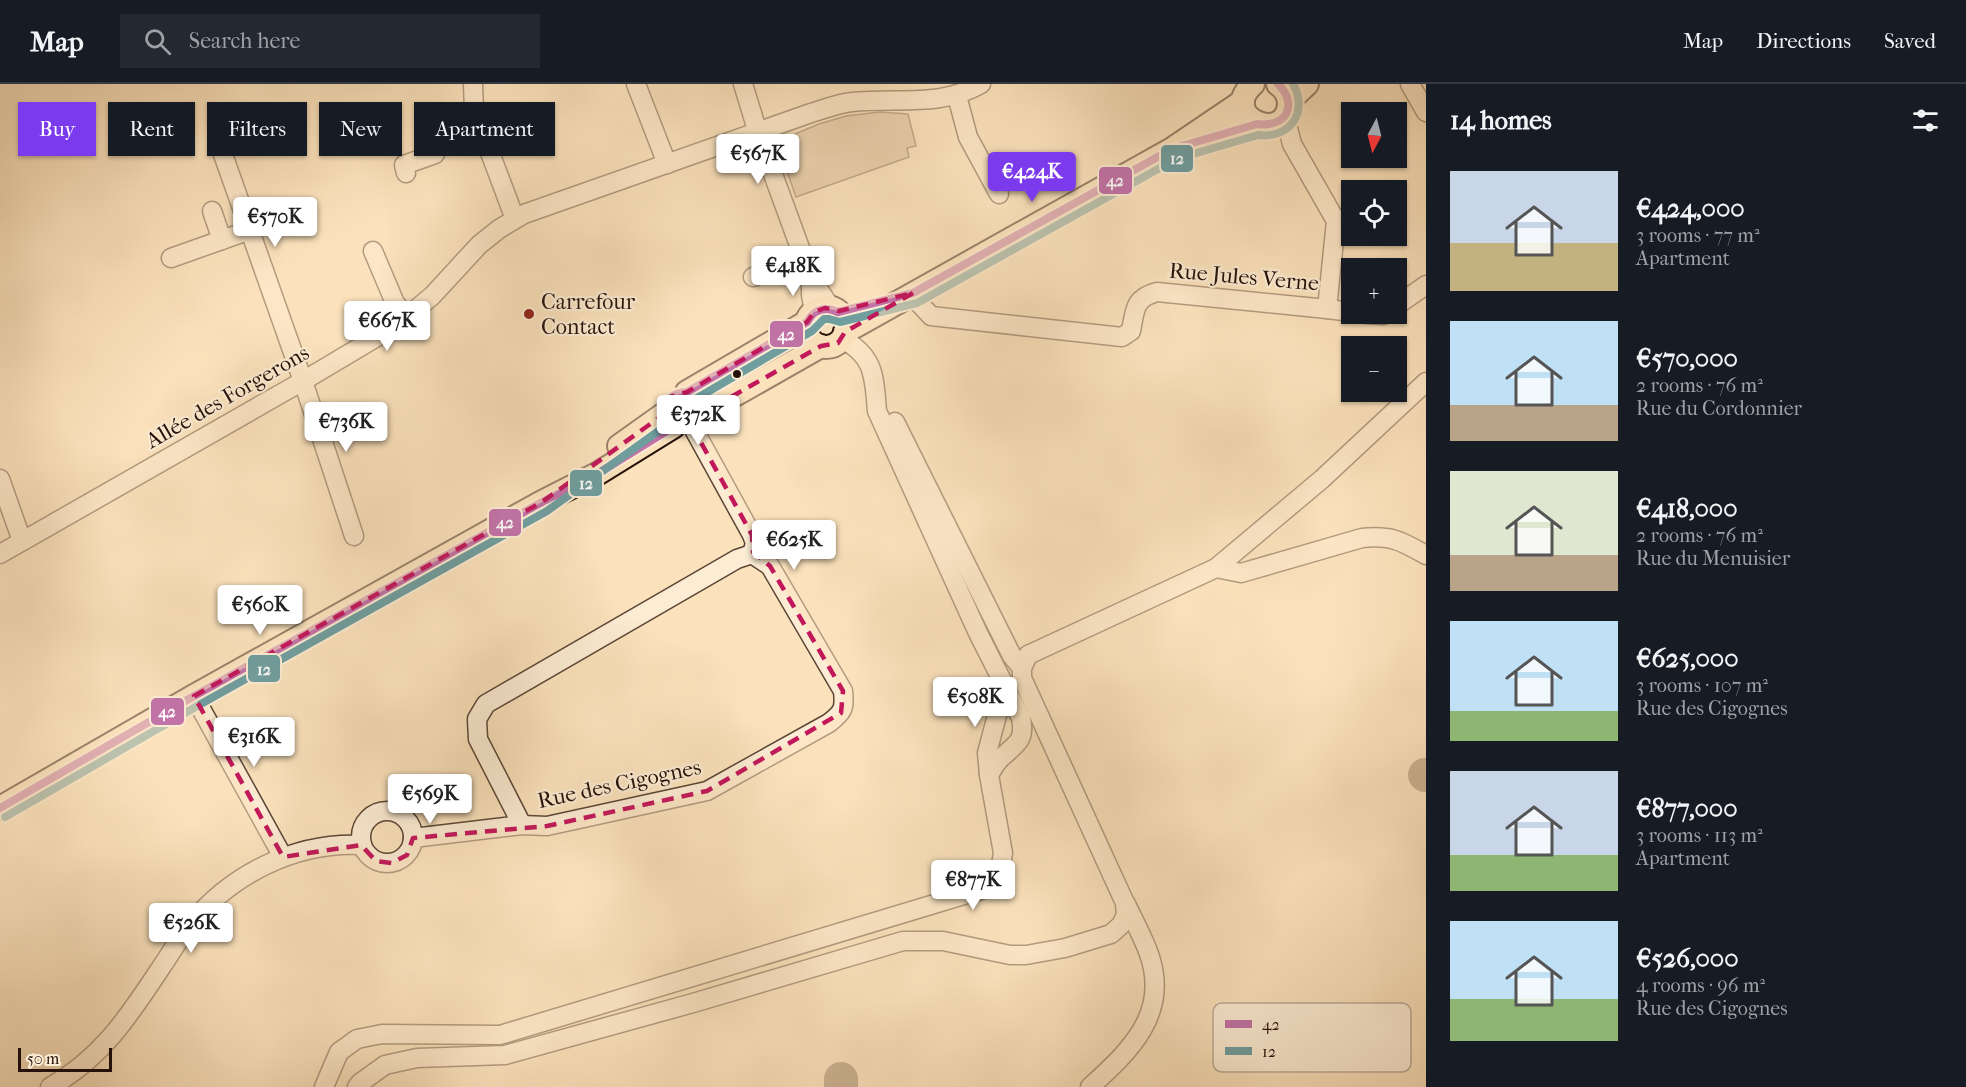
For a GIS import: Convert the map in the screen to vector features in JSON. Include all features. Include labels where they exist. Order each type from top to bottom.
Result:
[{"type":"main road","points":[[1172,148],[1276,110],[1307,84]]},
{"type":"main road","points":[[1248,93],[1246,114],[1276,110]]},
{"type":"main road","points":[[683,420],[666,402],[670,397],[687,392],[828,324],[913,293],[1172,148],[1248,93]]},
{"type":"main road","points":[[0,808],[683,420],[828,324]]},
{"type":"main road","points":[[683,420],[700,403],[697,398],[687,392]]},
{"type":"street","points":[[473,84],[474,110],[515,219]]},
{"type":"street","points":[[636,84],[667,164]]},
{"type":"street","points":[[743,84],[758,133],[828,324],[866,357],[874,380],[1012,656],[1022,668]]},
{"type":"street","name":"Allée des Forgerons","points":[[0,554],[397,325],[432,296],[478,245],[515,219],[560,200],[849,102],[889,99],[923,92],[957,96],[981,84]]},
{"type":"street","points":[[1410,84],[1426,112]]},
{"type":"street","points":[[957,96],[968,137],[999,194]]},
{"type":"street","name":"Rue Jules Verne","points":[[913,293],[931,316],[1122,337],[1131,331],[1137,303],[1146,295],[1157,292],[1327,309],[1336,221],[1292,144],[1276,110]]},
{"type":"street","points":[[224,156],[303,381],[354,536]]},
{"type":"street","points":[[406,173],[404,165],[429,156]]},
{"type":"street","points":[[212,211],[222,240]]},
{"type":"street","points":[[171,258],[250,230]]},
{"type":"street","points":[[372,251],[395,303],[406,317]]},
{"type":"street","points":[[753,277],[804,259]]},
{"type":"street","points":[[1407,298],[1426,285]]},
{"type":"street","points":[[1327,309],[1341,311]]},
{"type":"street","points":[[874,380],[877,411],[978,633],[1021,718],[1023,730],[1020,741],[998,761],[989,775]]},
{"type":"street","points":[[1090,1087],[1126,1054],[1148,1021],[1154,994],[1153,969],[1149,954],[1022,678],[1022,668],[1028,655],[1216,568],[1322,479],[1426,382]]},
{"type":"street","points":[[683,420],[752,535],[755,543],[752,554]]},
{"type":"street","points":[[0,479],[22,541]]},
{"type":"street","points":[[1216,568],[1241,573],[1362,538],[1383,536],[1399,540],[1426,555]]},
{"type":"street","name":"Rue des Cigognes","points":[[413,838],[522,825],[547,826],[707,791],[829,723],[841,713],[844,704],[843,691],[770,566],[752,554],[736,559],[486,704],[477,719],[478,739],[522,825]]},
{"type":"street","points":[[324,1087],[339,1052],[357,1039],[382,1034],[500,1035],[984,889],[999,876],[1003,853],[987,753],[1005,685]]},
{"type":"street","points":[[194,696],[283,857]]},
{"type":"street","points":[[384,811],[402,815],[412,829],[412,847],[407,855],[392,863],[376,861],[369,857],[362,845],[363,826],[376,813],[384,811]]},
{"type":"street","points":[[50,1087],[72,1075],[96,1055],[118,1029],[188,928],[201,912],[223,892],[249,874],[292,853],[346,844],[362,845]]},
{"type":"street","points":[[357,1087],[385,1065],[417,1058],[505,1055],[903,941],[943,941],[1010,955],[1026,955],[1065,948],[1111,934],[1121,925],[1126,915],[1125,903]]},
{"type":"highlighted area","points":[[913,293],[845,332],[838,343],[821,346],[701,414],[693,428],[752,535],[753,552],[770,566],[843,691],[841,713],[707,791],[547,826],[413,838],[407,855],[392,863],[376,861],[361,845],[283,857],[194,696],[542,502],[664,414],[670,397],[687,392],[807,322],[814,312],[825,308],[839,311]]},
{"type":"shaded area","points":[[880,112],[908,114],[916,146],[907,148],[909,157],[796,197],[781,154],[786,148],[783,139],[846,116]]},
{"type":"taxiway","points":[[841,1079],[841,1087]]},
{"type":"transit line","name":"42","points":[[838,312],[913,293],[1172,149],[1282,119],[1288,107],[1288,100],[1278,84]]},
{"type":"transit line","name":"12","points":[[5,817],[199,705],[547,511],[671,422],[680,404],[692,401],[812,331],[824,319],[840,322],[917,303],[1176,159],[1258,135],[1279,133],[1294,122],[1297,113],[1299,104],[1293,84]]},
{"type":"transit line","name":"42","points":[[664,414],[668,401],[674,395],[687,392],[807,322],[816,312],[824,309],[838,312]]},
{"type":"transit line","name":"42","points":[[0,808],[194,696],[542,502],[597,474],[673,427]]},
{"type":"place","name":"Carrefour Contact","points":[[529,314]]}]
